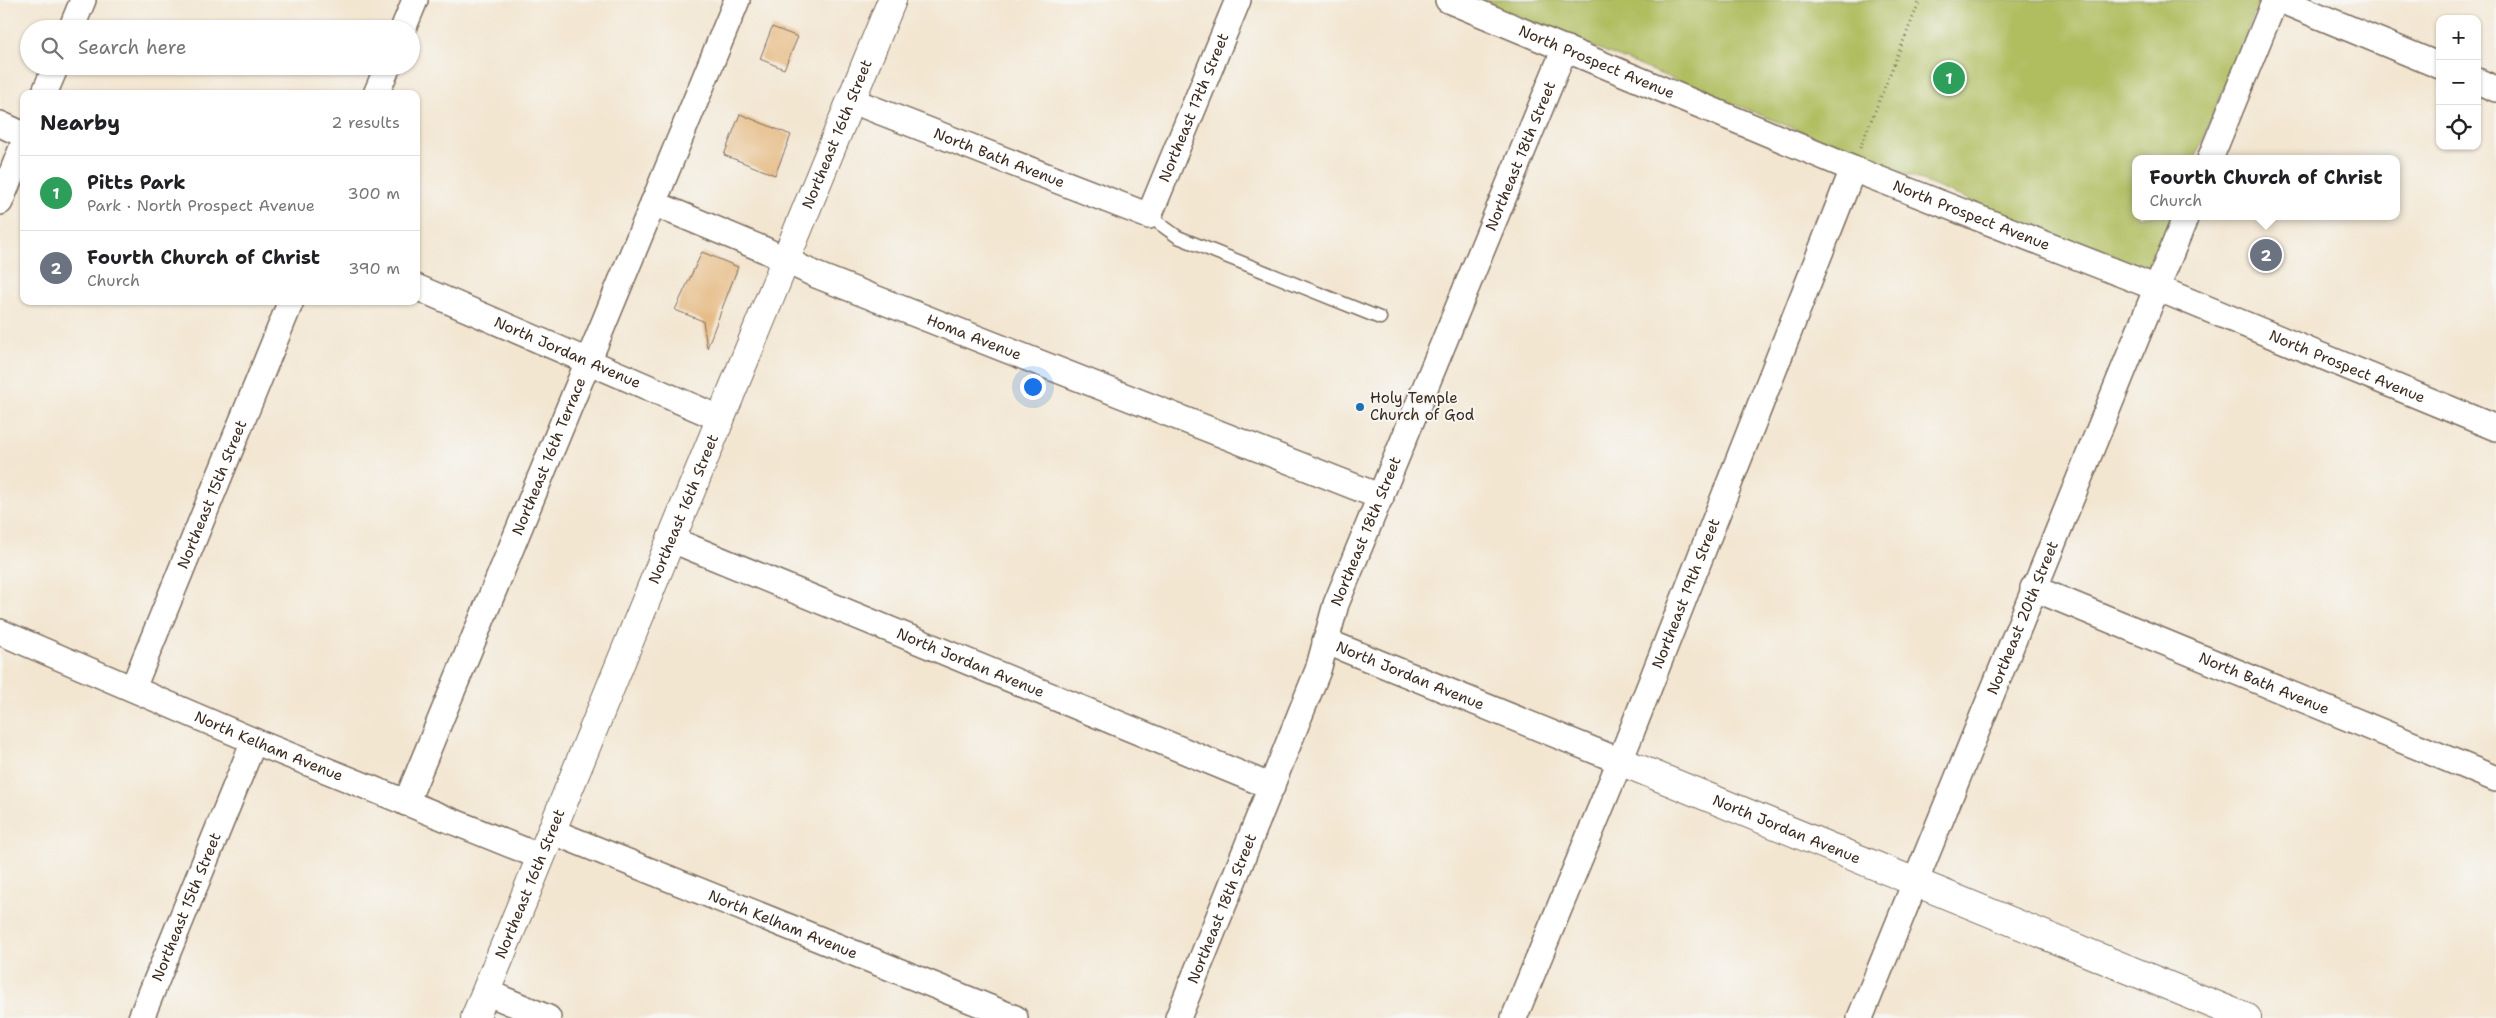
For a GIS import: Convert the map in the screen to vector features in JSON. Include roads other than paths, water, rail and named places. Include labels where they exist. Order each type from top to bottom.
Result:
[{"type":"street","points":[[75,20],[83,0]]},
{"type":"street","points":[[407,20],[415,0]]},
{"type":"street","name":"Northeast 16th Terrace","points":[[406,802],[737,0]]},
{"type":"street","name":"Northeast 16th Street","points":[[475,1018],[892,0]]},
{"type":"street","name":"Northeast 17th Street","points":[[1149,216],[1238,0]]},
{"type":"street","name":"North Prospect Avenue","points":[[1448,0],[1853,169],[2157,288],[2496,428]]},
{"type":"street","points":[[2212,155],[2275,0]]},
{"type":"street","points":[[2280,0],[2436,64]]},
{"type":"street","name":"Northeast 18th Street","points":[[1178,1018],[1318,670],[1336,604],[1565,48]]},
{"type":"street","points":[[46,90],[52,75]]},
{"type":"street","points":[[378,90],[384,75]]},
{"type":"street","points":[[2481,83],[2496,89]]},
{"type":"street","name":"North Bath Avenue","points":[[850,100],[1149,216]]},
{"type":"street","points":[[0,124],[20,133]]},
{"type":"street","points":[[0,202],[20,153]]},
{"type":"street","name":"Northeast 19th Street","points":[[1514,1018],[1620,761],[1853,169]]},
{"type":"street","name":"Homa Avenue","points":[[653,203],[816,275],[1381,497]]},
{"type":"street","name":"Northeast 20th Street","points":[[1860,1018],[2033,588],[2184,220]]},
{"type":"street","name":"North Jordan Avenue","points":[[420,290],[720,418]]},
{"type":"street","name":"Northeast 15th Street","points":[[133,688],[290,305]]},
{"type":"street","name":"North Jordan Avenue","points":[[670,539],[1272,787]]},
{"type":"street","name":"North Bath Avenue","points":[[2033,588],[2496,779]]},
{"type":"street","name":"North Kelham Avenue","points":[[0,632],[254,741],[541,857]]},
{"type":"street","name":"North Jordan Avenue","points":[[1325,640],[2247,1018]]},
{"type":"street","name":"Northeast 15th Street","points":[[141,1018],[254,741]]},
{"type":"street","name":"North Kelham Avenue","points":[[551,831],[1015,1018]]},
{"type":"street","points":[[486,992],[548,1018]]},
{"type":"lane","points":[[1149,216],[1178,237],[1380,318]]},
{"type":"place","name":"Pitts Park","points":[[1949,78]]},
{"type":"place","name":"Fourth Church of Christ","points":[[2266,255]]},
{"type":"place","name":"Holy Temple Church of God","points":[[1360,407]]}]
